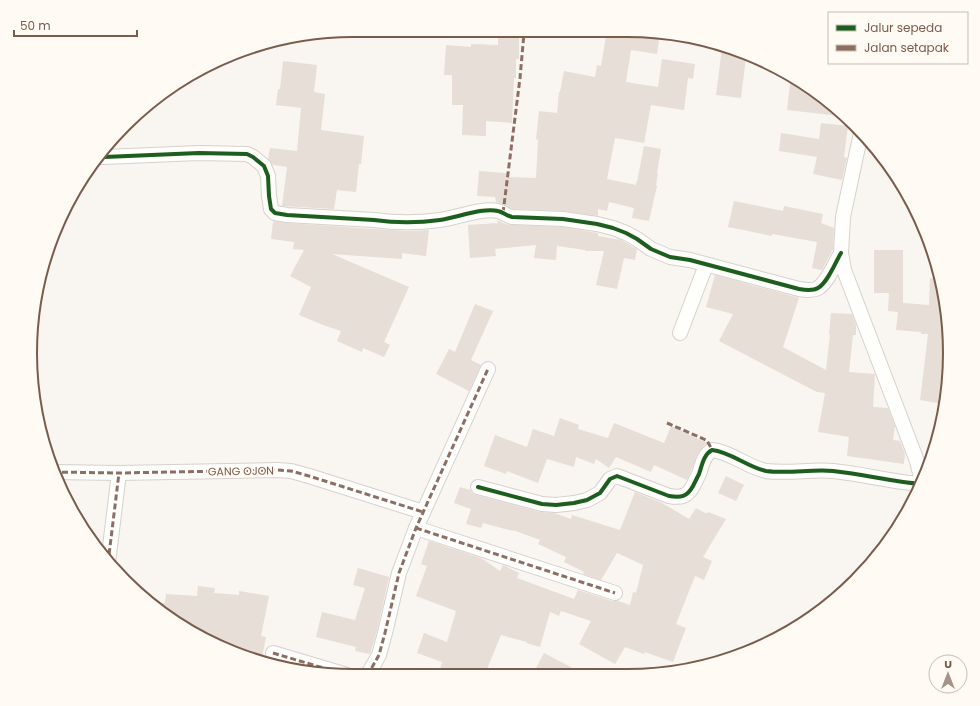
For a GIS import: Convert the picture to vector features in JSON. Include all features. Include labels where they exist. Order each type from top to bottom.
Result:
[{"type":"street","points":[[860,140],[843,217],[841,253],[844,270],[923,461]]},
{"type":"street","points":[[105,157],[199,153],[246,154],[253,157],[264,166],[268,176],[271,209],[275,213],[400,222],[440,220],[490,210],[498,211],[512,217],[563,219],[613,228],[637,239],[651,249],[670,257],[690,260],[799,289],[808,290],[818,288],[826,279],[841,253]]},
{"type":"street","points":[[680,332],[706,265]]},
{"type":"street","points":[[371,669],[379,655],[399,573],[416,528],[488,369]]},
{"type":"street","points":[[478,487],[542,504],[556,505],[587,500],[600,493],[610,479],[617,476],[669,496],[678,497],[686,495],[690,492],[698,477],[704,458],[708,452],[712,450],[726,454],[751,466],[766,470],[783,472],[813,470],[833,471],[915,483]]},
{"type":"street","name":"GANG OJON","points":[[60,472],[291,471],[423,512]]},
{"type":"street","points":[[109,554],[118,473]]},
{"type":"street","points":[[416,528],[615,593]]},
{"type":"street","points":[[273,653],[319,667]]},
{"type":"building","points":[[498,37],[519,38],[519,59],[516,59],[512,123],[486,121],[486,136],[462,135],[463,105],[452,105],[452,75],[444,75],[446,45],[471,47],[471,44],[498,45]]},
{"type":"building","points":[[606,37],[659,39],[657,54],[631,50],[626,82],[658,87],[662,59],[695,64],[693,79],[688,78],[684,110],[651,105],[644,143],[615,138],[607,179],[636,185],[644,146],[661,149],[657,173],[657,186],[649,221],[632,218],[634,208],[609,202],[607,211],[598,209],[598,216],[563,211],[513,209],[496,202],[495,197],[477,196],[479,171],[506,173],[506,177],[536,178],[538,140],[536,139],[539,111],[557,113],[559,92],[564,71],[595,77],[597,65],[601,66]]},
{"type":"building","points":[[722,52],[746,60],[741,98],[716,95]]},
{"type":"building","points":[[283,61],[317,65],[314,92],[325,94],[321,130],[364,136],[356,192],[337,190],[334,209],[282,206],[287,167],[273,165],[268,159],[270,148],[297,151],[301,108],[276,105],[278,89],[280,89]]},
{"type":"building","points":[[790,82],[803,90],[835,115],[787,110]]},
{"type":"building","points":[[821,123],[846,126],[848,128],[844,157],[847,158],[842,180],[813,174],[817,157],[779,151],[781,133],[819,139]]},
{"type":"building","points":[[734,201],[783,211],[784,206],[823,214],[821,223],[834,228],[833,250],[822,270],[812,268],[817,242],[772,234],[772,236],[728,227]]},
{"type":"building","points":[[497,220],[505,224],[512,225],[562,227],[598,233],[598,236],[621,240],[637,249],[635,260],[624,258],[617,289],[596,285],[604,251],[585,251],[557,246],[556,260],[534,258],[536,245],[495,249],[496,256],[470,258],[468,225],[498,223]]},
{"type":"building","points":[[273,221],[407,231],[429,230],[426,256],[402,253],[402,259],[332,254],[409,287],[384,342],[390,345],[384,357],[363,348],[362,352],[337,341],[341,331],[299,315],[311,287],[290,276],[304,250],[293,249],[294,242],[271,239]]},
{"type":"building","points":[[874,250],[903,250],[903,303],[929,305],[930,278],[934,278],[940,312],[943,353],[939,403],[920,400],[928,334],[896,330],[898,312],[888,311],[889,293],[874,293]]},
{"type":"building","points":[[715,275],[799,298],[783,347],[826,370],[831,313],[852,314],[856,325],[856,335],[853,335],[849,372],[875,374],[873,407],[888,408],[895,426],[893,440],[900,441],[905,454],[904,464],[847,456],[849,437],[818,432],[825,393],[817,392],[719,341],[733,314],[706,307]]},
{"type":"building","points":[[475,304],[493,311],[471,360],[481,365],[469,391],[436,374],[449,349],[455,352]]},
{"type":"building","points":[[560,418],[579,425],[578,429],[608,438],[614,423],[664,443],[671,426],[707,443],[698,453],[687,480],[654,465],[651,472],[616,457],[609,468],[596,459],[594,464],[576,457],[574,467],[547,459],[538,483],[507,471],[506,474],[484,466],[495,435],[527,447],[533,429],[554,436]]},
{"type":"building","points":[[726,476],[744,485],[736,501],[718,493]]},
{"type":"building","points":[[460,487],[470,490],[476,495],[540,512],[554,513],[571,519],[572,515],[620,530],[635,492],[662,503],[689,519],[696,508],[707,514],[708,512],[726,519],[703,557],[712,561],[704,580],[695,576],[676,624],[686,628],[673,662],[625,647],[615,664],[579,644],[591,621],[561,611],[559,616],[550,612],[540,647],[501,635],[487,669],[440,669],[442,662],[417,653],[424,633],[447,642],[456,611],[416,596],[427,566],[421,564],[429,541],[481,558],[500,571],[503,565],[519,573],[517,578],[574,599],[578,590],[630,605],[633,592],[636,593],[643,565],[617,553],[601,580],[583,574],[584,572],[564,562],[566,557],[538,544],[540,540],[513,530],[483,523],[481,528],[466,524],[471,509],[454,503]]},
{"type":"building","points":[[358,568],[389,577],[377,631],[370,654],[355,651],[356,647],[316,637],[322,612],[355,620],[365,588],[353,585]]},
{"type":"building","points":[[198,586],[215,588],[214,593],[239,595],[239,591],[269,596],[261,636],[266,637],[262,655],[232,645],[195,627],[159,603],[165,603],[166,594],[197,596]]},
{"type":"building","points":[[544,653],[574,669],[536,669]]},
{"type":"marked path","points":[[503,213],[524,37]]},
{"type":"marked path","points":[[371,669],[379,655],[399,573],[416,528],[488,369]]},
{"type":"marked path","points":[[667,423],[706,440],[712,450]]},
{"type":"marked path","points":[[60,472],[291,471],[423,512]]},
{"type":"marked path","points":[[109,554],[119,473]]},
{"type":"marked path","points":[[416,528],[615,593]]},
{"type":"marked path","points":[[273,653],[319,667]]},
{"type":"cycle path","points":[[105,157],[199,153],[247,154],[264,166],[268,176],[271,209],[275,213],[390,222],[424,222],[446,219],[485,210],[492,210],[512,217],[563,219],[613,228],[637,239],[651,249],[670,257],[690,260],[804,290],[814,290],[822,285],[841,253]]},
{"type":"cycle path","points":[[478,487],[542,504],[556,505],[587,500],[600,493],[610,479],[617,476],[669,496],[680,497],[686,495],[691,490],[705,458],[712,450],[719,451],[766,471],[833,471],[915,483]]}]
